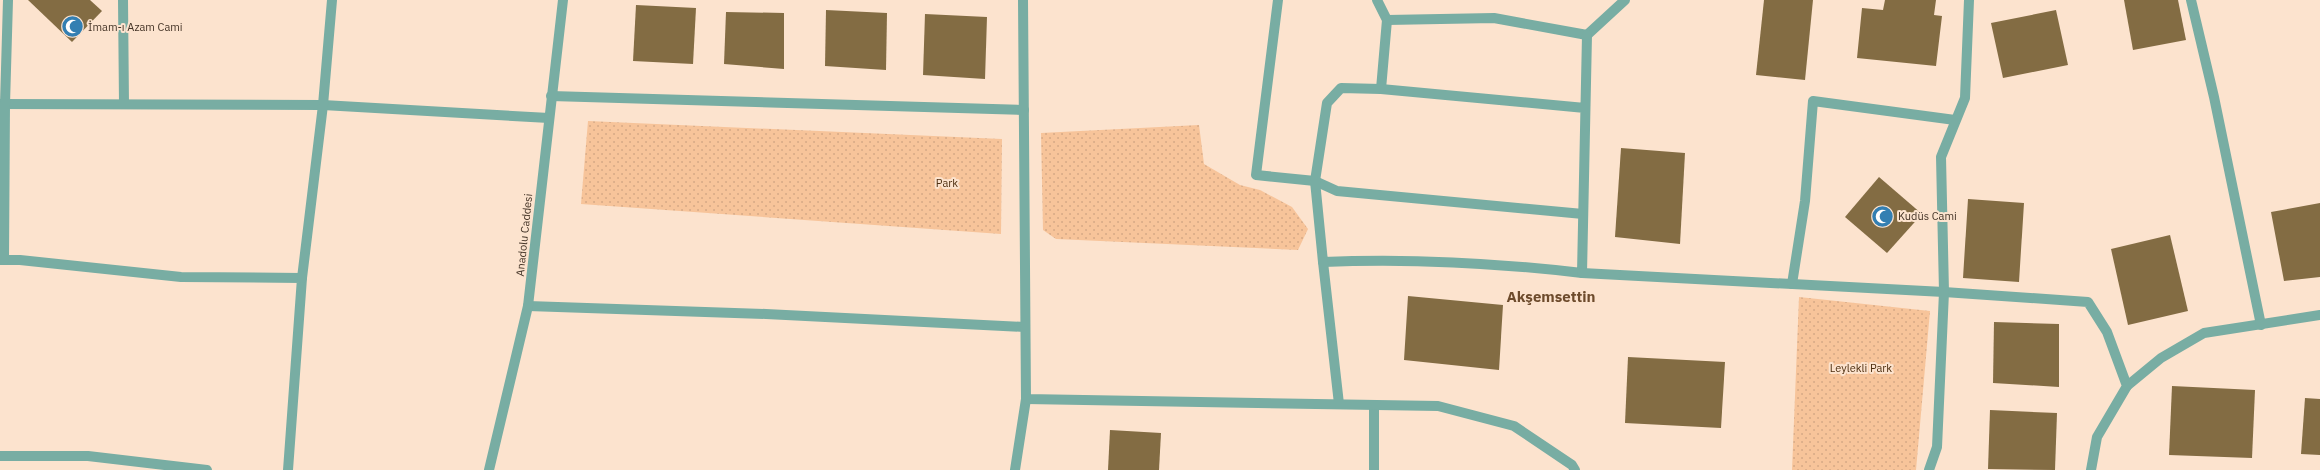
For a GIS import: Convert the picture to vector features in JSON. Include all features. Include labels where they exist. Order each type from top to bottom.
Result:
[{"type":"street","points":[[8,0],[2,104],[2,260],[181,278],[302,278]]},
{"type":"street","points":[[123,0],[124,104]]},
{"type":"street","points":[[288,470],[302,278],[323,105],[332,0]]},
{"type":"street","name":"Anadolu Caddesi","points":[[489,470],[528,306],[563,0]]},
{"type":"street","points":[[1015,470],[1026,399],[1023,0]]},
{"type":"street","points":[[1278,0],[1256,175],[1315,182],[1337,191],[1582,214]]},
{"type":"street","points":[[1377,0],[1387,20],[1381,89]]},
{"type":"street","points":[[1582,273],[1582,214],[1587,35],[1625,0]]},
{"type":"street","points":[[1929,470],[1937,446],[1944,292],[1941,157],[1965,98],[1969,0]]},
{"type":"street","points":[[2191,0],[2214,97],[2261,326]]},
{"type":"street","points":[[1387,20],[1494,18],[1587,35]]},
{"type":"street","points":[[1339,404],[1315,182],[1327,103],[1341,88],[1381,89],[1585,108]]},
{"type":"street","points":[[552,96],[1024,110]]},
{"type":"street","points":[[1792,284],[1806,200],[1813,101],[1955,120]]},
{"type":"street","points":[[2,104],[323,105],[549,118]]},
{"type":"street","points":[[1323,262],[1369,260],[1501,264],[1582,273],[1944,292],[2088,302],[2107,332],[2127,386]]},
{"type":"street","points":[[528,306],[766,314],[1025,326]]},
{"type":"street","points":[[2091,470],[2097,437],[2127,386],[2161,358],[2204,333],[2261,326],[2320,315]]},
{"type":"street","points":[[1026,399],[1438,406],[1514,426],[1572,465],[1575,470]]},
{"type":"street","points":[[1374,405],[1374,470]]},
{"type":"street","points":[[0,456],[88,456],[207,470]]},
{"type":"green space","name":"Park","points":[[588,121],[1002,139],[1001,234],[581,204]]},
{"type":"green space","points":[[1199,125],[1204,164],[1240,185],[1260,190],[1292,207],[1308,229],[1298,250],[1056,239],[1043,230],[1041,133]]},
{"type":"green space","name":"Leylekli Park","points":[[1799,297],[1930,311],[1916,470],[1792,470]]},
{"type":"building","name":"İmam-ı Azam Cami","points":[[28,0],[90,0],[102,11],[72,42]]},
{"type":"building","points":[[1764,0],[1813,0],[1805,80],[1756,75]]},
{"type":"building","points":[[1885,0],[1936,0],[1934,15],[1942,16],[1936,66],[1857,58],[1862,8],[1883,10]]},
{"type":"building","points":[[2124,0],[2178,0],[2186,40],[2133,50]]},
{"type":"building","points":[[636,5],[696,8],[693,64],[633,61]]},
{"type":"building","points":[[826,10],[887,13],[886,70],[825,66]]},
{"type":"building","points":[[2056,10],[2068,65],[2003,78],[1991,23]]},
{"type":"building","points":[[726,12],[784,13],[784,69],[724,64]]},
{"type":"building","points":[[925,14],[987,17],[985,79],[923,75]]},
{"type":"building","points":[[1621,148],[1685,153],[1680,244],[1615,237]]},
{"type":"building","name":"Kudüs Cami","points":[[1879,177],[1922,214],[1887,253],[1845,217]]},
{"type":"building","points":[[1968,199],[2024,203],[2019,282],[1963,278]]},
{"type":"building","points":[[2320,203],[2320,277],[2284,281],[2271,212]]},
{"type":"building","points":[[2170,235],[2188,311],[2128,325],[2111,249]]},
{"type":"building","points":[[1408,296],[1503,305],[1499,370],[1404,360]]},
{"type":"building","points":[[1994,322],[2059,324],[2059,387],[1993,383]]},
{"type":"building","points":[[1628,357],[1725,362],[1721,428],[1625,423]]},
{"type":"building","points":[[2172,386],[2255,390],[2252,458],[2169,455]]},
{"type":"building","points":[[2305,398],[2320,399],[2320,455],[2301,454]]},
{"type":"building","points":[[1990,410],[2057,413],[2055,470],[1988,469]]},
{"type":"building","points":[[1110,430],[1161,433],[1159,470],[1108,470]]},
{"type":"place","name":"İmam-ı Azam Cami","points":[[72,27]]},
{"type":"place","name":"Kudüs Cami","points":[[1883,216]]},
{"type":"district","name":"Akşemsettin","points":[[1551,296]]}]
